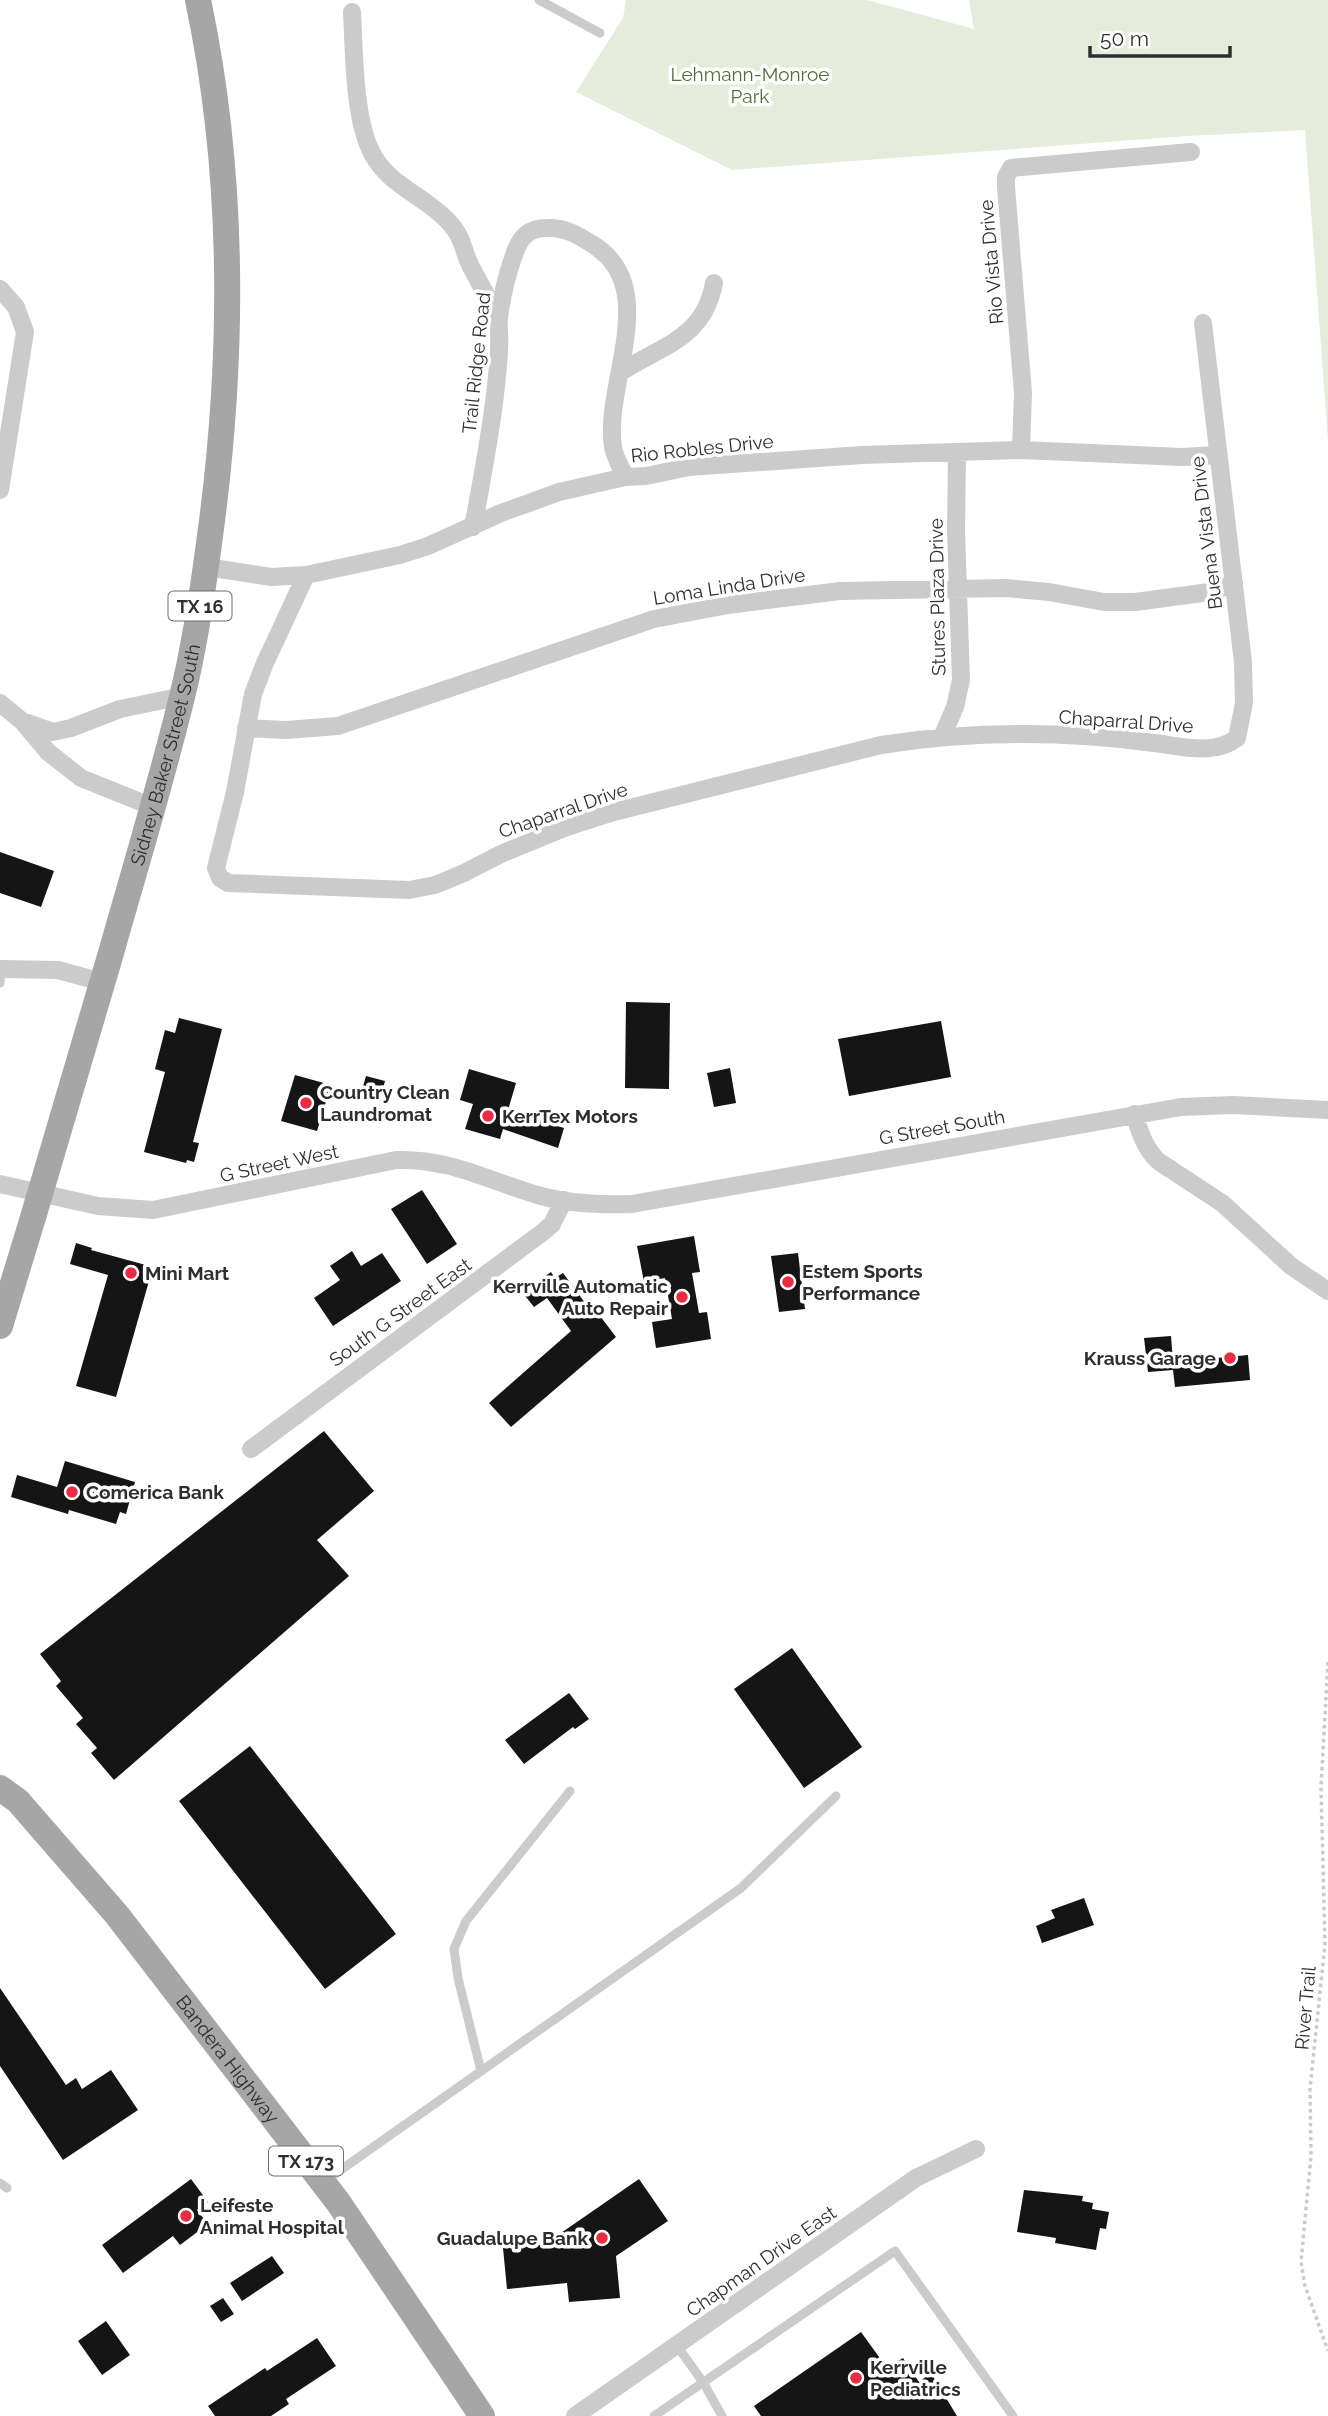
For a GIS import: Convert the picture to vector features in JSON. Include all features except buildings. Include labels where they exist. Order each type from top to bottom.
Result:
[{"type":"main road","name":"Sidney Baker Street South","points":[[0,1326],[153,807],[183,696],[206,567],[218,476],[228,309],[224,194],[205,31],[198,0]]},
{"type":"main road","name":"Bandera Highway","points":[[0,1788],[18,1801],[117,1915],[323,2182],[482,2416]]},
{"type":"street","points":[[352,12],[361,125],[370,151],[385,171],[403,188],[445,218],[461,237],[470,266],[499,319]]},
{"type":"street","name":"Rio Vista Drive","points":[[1021,450],[1023,393],[1006,187],[1010,168],[1191,152]]},
{"type":"street","name":"Trail Ridge Road","points":[[473,527],[494,398],[499,319],[514,254],[522,237],[529,230],[555,228],[578,235],[602,250],[617,266],[624,285],[627,310],[621,372],[612,424],[615,456],[625,477]]},
{"type":"street","points":[[621,372],[684,335],[698,322],[710,303],[714,283]]},
{"type":"street","points":[[0,289],[16,307],[25,332],[0,490]]},
{"type":"street","name":"Buena Vista Drive","points":[[1203,323],[1243,662],[1244,702],[1237,738]]},
{"type":"street","name":"Rio Robles Drive","points":[[206,567],[271,577],[306,575],[400,555],[428,546],[536,499],[625,477],[646,476],[689,467],[827,457],[1021,450],[1182,457],[1218,455]]},
{"type":"street","name":"Stures Plaza Drive","points":[[942,737],[955,707],[961,680],[957,453]]},
{"type":"street","name":"Chaparral Drive","points":[[306,575],[253,694],[235,792],[216,868],[220,878],[228,883],[410,890],[435,885],[503,853],[614,812],[881,744],[942,737],[1053,736],[1128,739],[1211,748],[1237,738]]},
{"type":"street","name":"Loma Linda Drive","points":[[246,727],[286,730],[338,726],[654,619],[801,594],[1006,588],[1049,592],[1104,602],[1135,602],[1210,592],[1234,583]]},
{"type":"street","points":[[22,721],[52,732],[71,728],[120,709],[183,696]]},
{"type":"street","points":[[0,703],[22,721],[48,752],[81,778],[153,807]]},
{"type":"street","points":[[0,973],[58,970],[102,982]]},
{"type":"street","name":"G Street South","points":[[564,1200],[605,1205],[632,1204],[1181,1107],[1233,1105],[1328,1110]]},
{"type":"street","points":[[1133,1114],[1149,1152],[1158,1161],[1222,1203],[1291,1266],[1328,1291]]},
{"type":"street","name":"G Street West","points":[[0,1184],[107,1208],[153,1210],[396,1160],[412,1159],[450,1164],[521,1189],[564,1200]]},
{"type":"street","name":"South G Street East","points":[[250,1449],[543,1232],[552,1224],[564,1200]]},
{"type":"street","name":"Chapman Drive East","points":[[575,2416],[916,2178],[976,2149]]},
{"type":"lane","points":[[539,0],[600,33]]},
{"type":"lane","points":[[481,2071],[458,1978],[454,1949],[466,1921],[570,1791]]},
{"type":"lane","points":[[323,2182],[741,1888],[836,1796]]},
{"type":"lane","points":[[654,2416],[895,2251],[1013,2416]]},
{"type":"lane","points":[[677,2346],[703,2382],[722,2416]]},
{"type":"path","name":"River Trail","points":[[1328,1662],[1321,1787],[1325,1944],[1310,2089],[1311,2156],[1301,2262],[1305,2286],[1328,2351]]},
{"type":"green space","name":"Lehmann-Monroe Park","points":[[626,0],[867,0],[974,29],[969,0],[1328,0],[1328,441],[1305,130],[1187,136],[732,170],[576,92],[623,18]]},
{"type":"place","name":"Country Clean Laundromat","points":[[306,1103]]},
{"type":"place","name":"KerrTex Motors","points":[[488,1116]]},
{"type":"place","name":"Mini Mart","points":[[131,1273]]},
{"type":"place","name":"Estem Sports Performance","points":[[788,1282]]},
{"type":"place","name":"Kerrville Automatic Auto Repair","points":[[682,1297]]},
{"type":"place","name":"Krauss Garage","points":[[1230,1358]]},
{"type":"place","name":"Comerica Bank","points":[[72,1492]]},
{"type":"place","name":"Leifeste Animal Hospital","points":[[186,2216]]},
{"type":"place","name":"Guadalupe Bank","points":[[602,2238]]},
{"type":"place","name":"Kerrville Pediatrics","points":[[856,2378]]}]
